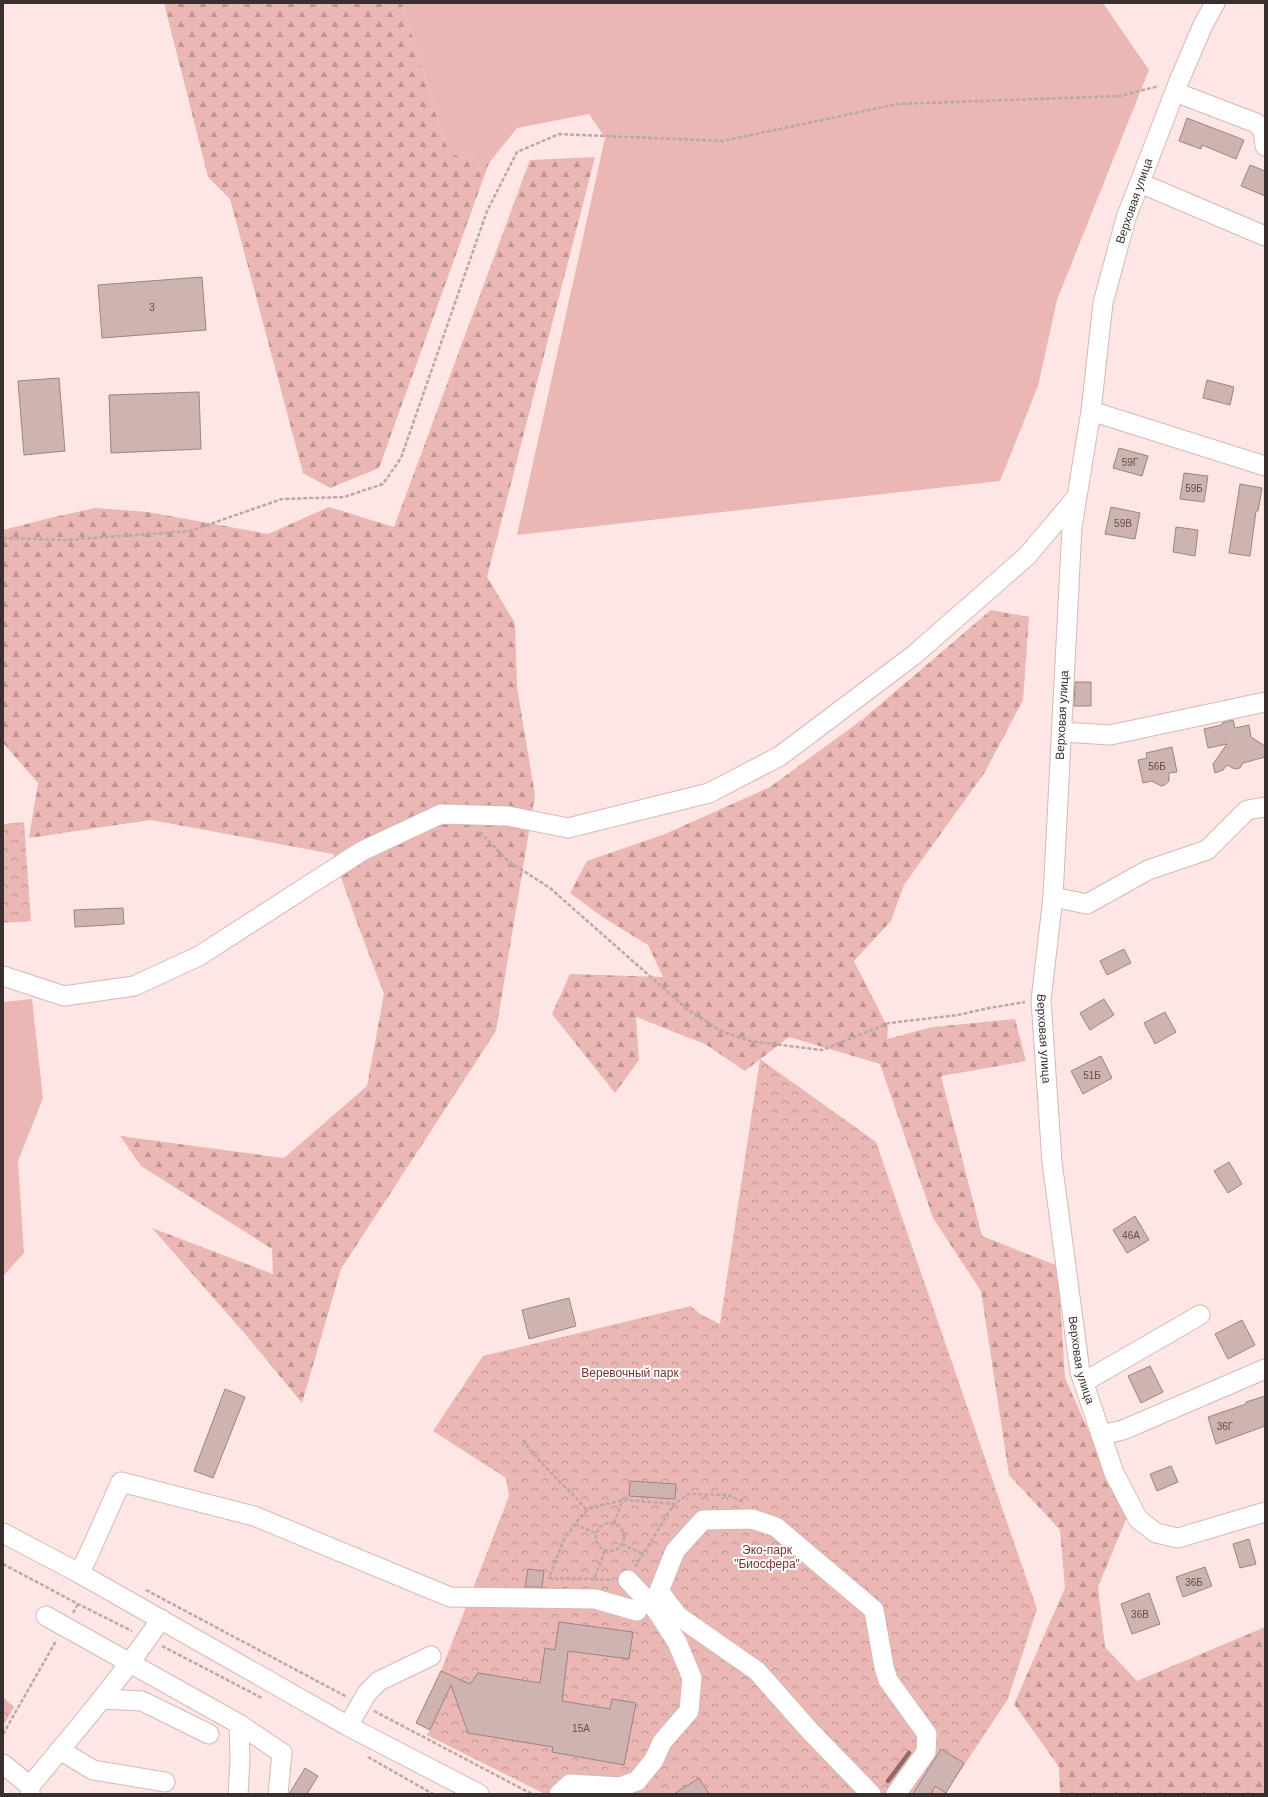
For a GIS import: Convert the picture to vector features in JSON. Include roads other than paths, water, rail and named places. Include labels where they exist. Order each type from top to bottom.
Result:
[{"type":"street","name":"Верховая улица","points":[[1215,3],[1203,25],[1177,86],[1126,218],[1103,303],[1091,411],[1072,527],[1052,897],[1041,1000],[1052,1162],[1080,1372],[1114,1473],[1138,1519],[1156,1533],[1178,1538],[1265,1512]]},
{"type":"street","points":[[1177,86],[1256,123],[1263,130],[1265,146]]},
{"type":"street","points":[[1140,183],[1265,236]]},
{"type":"street","points":[[1091,411],[1265,466]]},
{"type":"street","points":[[3,976],[64,996],[134,986],[199,956],[362,851],[441,814],[508,816],[568,828],[709,793],[780,756],[914,655],[1027,556],[1077,496]]},
{"type":"street","points":[[1062,732],[1110,735],[1265,702]]},
{"type":"street","points":[[1052,897],[1087,904],[1148,870],[1207,850],[1247,810],[1265,807]]},
{"type":"street","points":[[1084,1382],[1200,1315]]},
{"type":"street","points":[[1101,1435],[1123,1430],[1265,1369]]},
{"type":"street","points":[[79,1573],[121,1482],[254,1516],[450,1597],[595,1599],[637,1611]]},
{"type":"street","points":[[871,1794],[810,1731],[757,1671],[678,1616],[659,1591],[675,1550],[703,1520],[752,1518],[776,1527],[874,1610],[884,1667],[888,1680],[927,1734],[926,1752],[896,1794]]},
{"type":"street","points":[[3,1533],[79,1573],[348,1726],[479,1794]]},
{"type":"street","points":[[559,1794],[570,1784],[620,1787],[637,1781],[654,1760],[662,1742],[689,1711],[692,1678],[677,1642],[657,1611],[628,1580]]},
{"type":"street","points":[[46,1616],[131,1662],[239,1724],[282,1753],[278,1794]]},
{"type":"street","points":[[3,1764],[30,1790],[60,1750],[131,1662],[161,1619]]},
{"type":"street","points":[[348,1726],[367,1693],[379,1682],[431,1656]]},
{"type":"street","points":[[102,1699],[142,1701],[209,1734]]},
{"type":"street","points":[[238,1794],[240,1760],[239,1724]]},
{"type":"street","points":[[60,1750],[94,1770],[165,1782]]},
{"type":"waterway","points":[[888,1781],[909,1753]]},
{"type":"park label","name":"Веревочный парк","points":[[630,1373]]},
{"type":"park label","name":"Эко-парк \"Биосфера\"","points":[[767,1557]]}]
